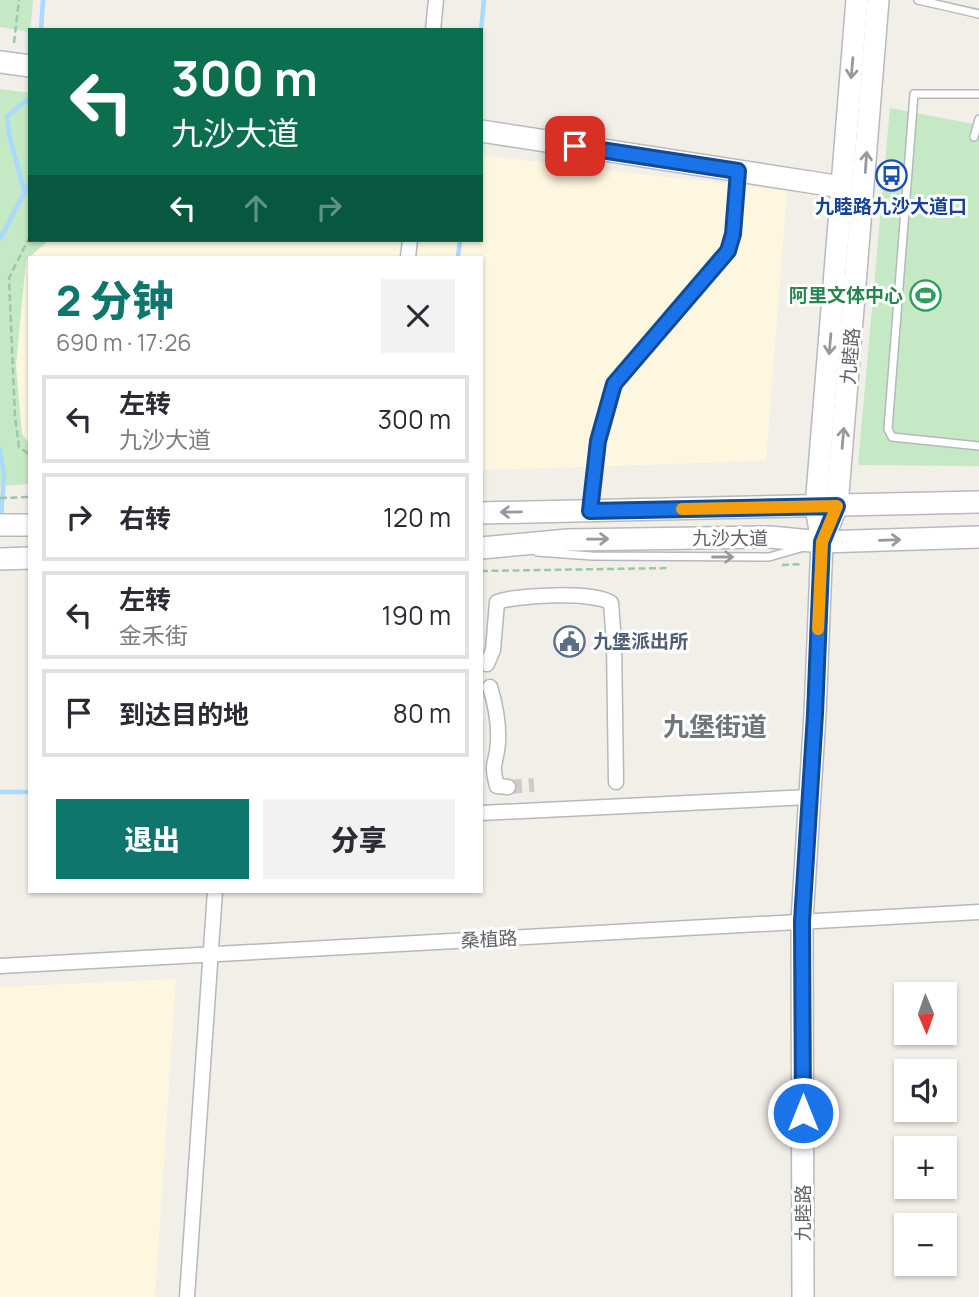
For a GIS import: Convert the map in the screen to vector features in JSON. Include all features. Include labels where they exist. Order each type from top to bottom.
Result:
[{"type":"street","points":[[433,28],[436,0]]},
{"type":"street","name":"九睦路","points":[[827,506],[842,187],[857,0]]},
{"type":"street","name":"九睦路","points":[[803,1297],[802,921],[822,542],[878,0]]},
{"type":"street","points":[[0,62],[28,66]]},
{"type":"street","points":[[487,132],[842,187]]},
{"type":"street","name":"九沙大道","points":[[483,513],[979,502]]},
{"type":"street","points":[[0,526],[27,525]]},
{"type":"street","name":"九沙大道","points":[[483,547],[568,540],[770,537],[822,542],[979,537]]},
{"type":"street","points":[[508,787],[497,786],[492,768],[498,747],[498,714],[486,688],[495,678],[493,669],[484,664],[492,650],[497,602],[507,598],[604,598],[611,603],[616,782]]},
{"type":"street","points":[[483,813],[810,797]]},
{"type":"street","points":[[187,1297],[215,893]]},
{"type":"street","name":"桑植路","points":[[0,966],[979,912]]},
{"type":"lane","points":[[918,0],[979,14]]},
{"type":"lane","points":[[979,94],[914,94],[888,429],[892,437],[979,446]]},
{"type":"lane","points":[[974,137],[979,119]]},
{"type":"lane","points":[[590,511],[598,441],[614,384],[728,251],[733,234],[738,171]]},
{"type":"path","points":[[14,43],[19,0]]},
{"type":"path","points":[[28,240],[9,278],[15,417],[19,447],[28,454]]},
{"type":"path","points":[[0,498],[28,497]]},
{"type":"shaded area","points":[[483,155],[787,191],[766,461],[483,470],[483,256],[31,256],[47,242],[483,242]]},
{"type":"shaded area","points":[[28,258],[28,442],[22,434],[16,365]]},
{"type":"shaded area","points":[[176,979],[155,1297],[0,1297],[0,987]]},
{"type":"green space","points":[[0,0],[33,0],[28,32],[0,27]]},
{"type":"green space","points":[[0,89],[28,93],[28,242],[47,242],[26,260],[16,365],[22,434],[28,442],[28,484],[0,486]]},
{"type":"green space","name":"阿里文体中心","points":[[890,108],[979,125],[979,466],[858,465]]},
{"type":"waterway","points":[[41,28],[43,0]]},
{"type":"waterway","points":[[481,28],[484,0]]},
{"type":"waterway","points":[[24,190],[7,116],[28,100]]},
{"type":"waterway","points":[[0,239],[28,186]]},
{"type":"waterway","points":[[458,256],[460,242]]},
{"type":"waterway","points":[[0,449],[4,475],[1,518]]},
{"type":"waterway","points":[[0,792],[28,792]]},
{"type":"tunnel","points":[[508,787],[534,785]]},
{"type":"slow traffic","points":[[682,509],[837,506],[822,542],[818,629]]},
{"type":"place","name":"九睦路九沙大道口","points":[[891,175]]},
{"type":"place","name":"阿里文体中心","points":[[926,295]]},
{"type":"place","name":"九堡派出所","points":[[570,641]]},
{"type":"district","name":"九堡街道","points":[[715,726]]},
{"type":"route","points":[[575,146],[738,171],[733,234],[728,251],[614,384],[598,441],[590,511],[837,506],[822,542],[802,921],[803,1113]]}]
